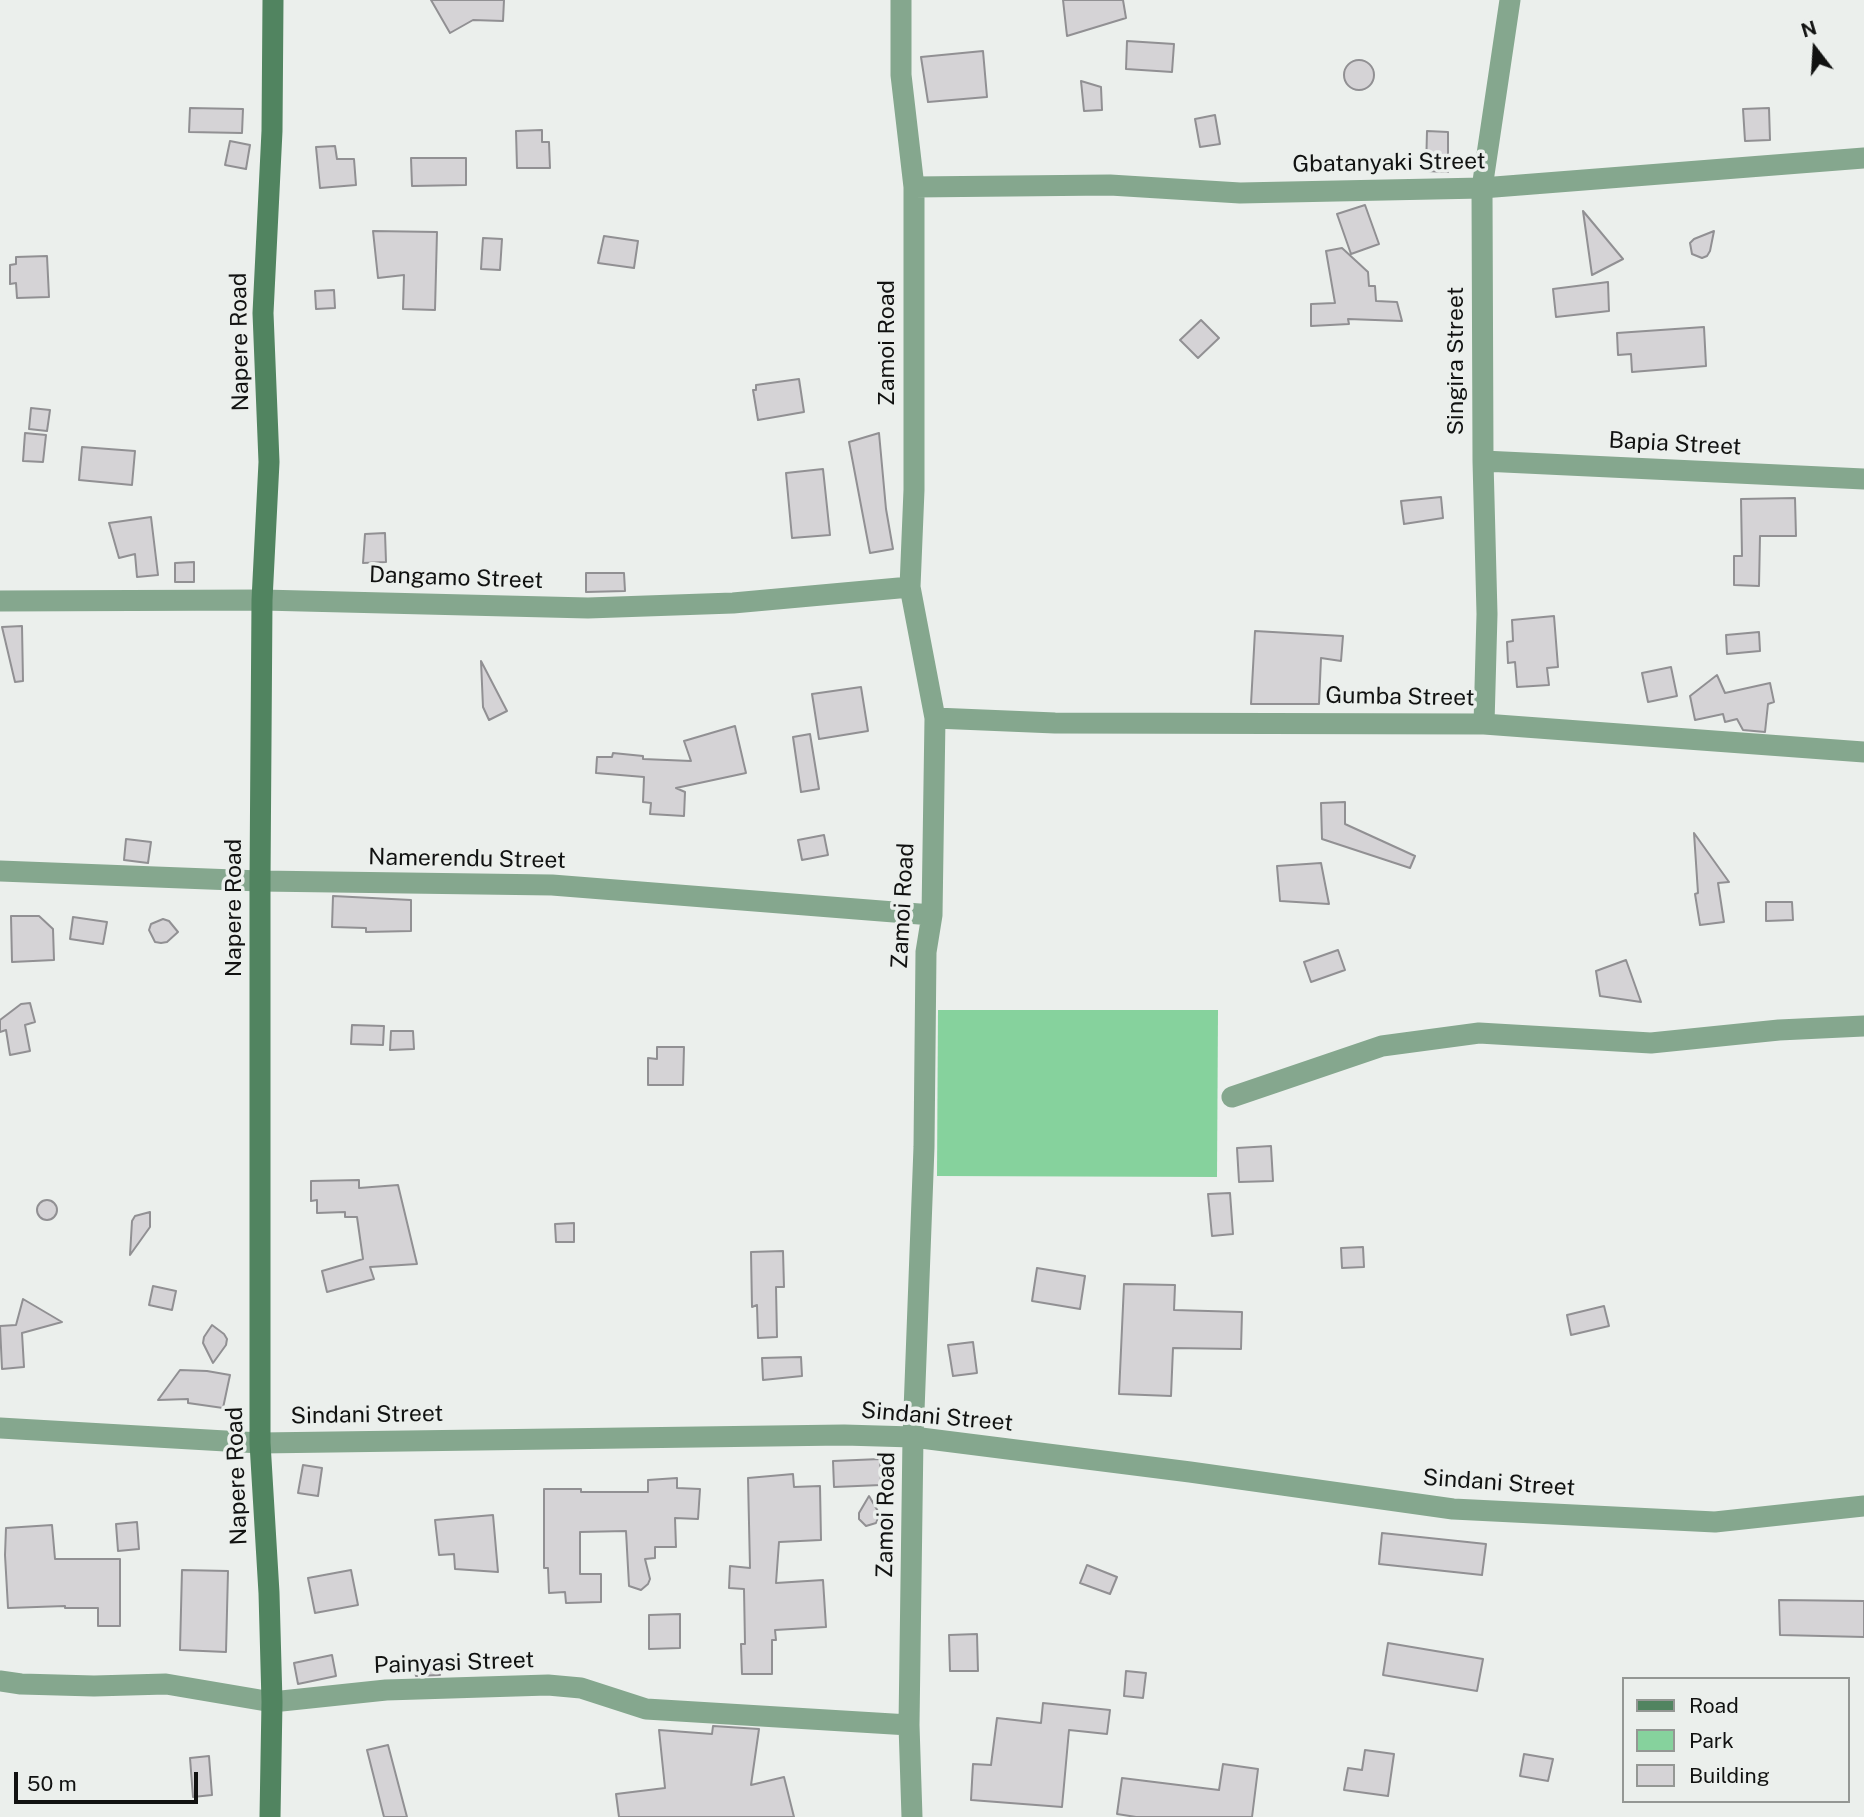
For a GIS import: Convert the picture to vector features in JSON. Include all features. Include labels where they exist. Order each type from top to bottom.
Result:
[{"type":"street","name":"Napere Road","points":[[270,1817],[272,1702],[260,1443],[260,881],[262,600],[269,462],[263,313],[272,131],[273,0]]},
{"type":"street","name":"Zamoi Road","points":[[901,0],[901,75],[914,187],[914,491],[910,587],[935,718],[932,915],[926,951],[924,1147],[913,1437],[909,1725],[912,1817]]},
{"type":"street","name":"Singira Street","points":[[1484,724],[1487,614],[1483,461],[1482,188],[1510,0]]},
{"type":"street","name":"Gbatanyaki Street","points":[[914,187],[1110,185],[1240,192],[1482,188],[1864,158]]},
{"type":"street","name":"Bapia Street","points":[[1483,461],[1864,479]]},
{"type":"street","name":"Dangamo Street","points":[[0,601],[262,600],[588,608],[758,601],[910,587]]},
{"type":"street","name":"Gumba Street","points":[[935,718],[1055,723],[1484,724],[1864,752]]},
{"type":"street","name":"Namerendu Street","points":[[0,871],[260,881],[552,885],[932,915]]},
{"type":"street","points":[[1232,1097],[1382,1046],[1479,1033],[1651,1043],[1779,1030],[1864,1026]]},
{"type":"street","name":"Sindani Street","points":[[0,1428],[260,1443],[844,1435],[913,1437],[1453,1509],[1715,1522],[1864,1506]]},
{"type":"street","name":"Painyasi Street","points":[[0,1681],[94,1686],[166,1684],[272,1702],[386,1690],[548,1685],[581,1688],[646,1709],[909,1725]]},
{"type":"green space","points":[[938,1010],[1218,1010],[1217,1177],[937,1176]]},
{"type":"building","points":[[431,0],[504,0],[503,21],[473,20],[450,33]]},
{"type":"building","points":[[1063,0],[1123,0],[1126,18],[1067,36]]},
{"type":"building","points":[[1127,41],[1174,44],[1172,72],[1126,69]]},
{"type":"building","points":[[983,51],[987,97],[928,102],[921,57]]},
{"type":"building","points":[[1359,60],[1370,64],[1374,75],[1370,86],[1359,90],[1348,86],[1344,75],[1348,64]]},
{"type":"building","points":[[1081,81],[1101,87],[1102,110],[1084,111]]},
{"type":"building","points":[[190,108],[243,109],[242,133],[189,132]]},
{"type":"building","points":[[1769,108],[1770,140],[1745,141],[1743,109]]},
{"type":"building","points":[[1215,115],[1220,144],[1200,147],[1195,119]]},
{"type":"building","points":[[542,130],[542,142],[549,142],[550,168],[517,168],[516,131]]},
{"type":"building","points":[[1427,131],[1448,132],[1448,172],[1426,171]]},
{"type":"building","points":[[230,141],[250,145],[246,169],[225,165]]},
{"type":"building","points":[[335,146],[337,159],[354,159],[356,185],[320,188],[316,147]]},
{"type":"building","points":[[411,158],[466,158],[466,185],[412,186]]},
{"type":"building","points":[[1365,205],[1379,244],[1351,254],[1337,214]]},
{"type":"building","points":[[1583,211],[1623,259],[1592,275]]},
{"type":"building","points":[[373,231],[437,232],[435,310],[403,309],[404,275],[378,278]]},
{"type":"building","points":[[1714,231],[1707,256],[1702,258],[1692,254],[1690,243]]},
{"type":"building","points":[[604,236],[638,241],[634,268],[598,263]]},
{"type":"building","points":[[483,238],[502,239],[500,270],[481,269]]},
{"type":"building","points":[[1342,248],[1368,272],[1369,286],[1375,286],[1376,301],[1397,302],[1402,321],[1348,319],[1349,324],[1311,326],[1311,304],[1335,303],[1326,251]]},
{"type":"building","points":[[47,256],[49,297],[17,298],[16,283],[10,284],[10,265],[16,264],[16,257]]},
{"type":"building","points":[[1608,282],[1609,311],[1556,317],[1553,289]]},
{"type":"building","points":[[334,290],[335,308],[316,309],[315,291]]},
{"type":"building","points":[[1201,320],[1219,338],[1198,358],[1180,340]]},
{"type":"building","points":[[1704,327],[1706,366],[1632,372],[1631,354],[1618,355],[1617,333]]},
{"type":"building","points":[[799,379],[804,412],[758,420],[753,390],[756,390],[756,385]]},
{"type":"building","points":[[31,408],[50,410],[47,431],[29,429]]},
{"type":"building","points":[[25,433],[46,435],[43,462],[23,461]]},
{"type":"building","points":[[879,433],[886,509],[893,549],[870,553],[849,442]]},
{"type":"building","points":[[82,447],[135,451],[132,485],[79,480]]},
{"type":"building","points":[[823,469],[830,535],[792,538],[786,473]]},
{"type":"building","points":[[1441,497],[1443,518],[1404,524],[1401,501]]},
{"type":"building","points":[[1795,498],[1796,536],[1760,536],[1759,586],[1734,585],[1734,556],[1742,556],[1741,499]]},
{"type":"building","points":[[151,517],[158,575],[137,577],[135,554],[119,558],[109,523]]},
{"type":"building","points":[[385,533],[386,562],[363,563],[365,534]]},
{"type":"building","points":[[194,562],[194,582],[175,582],[175,563]]},
{"type":"building","points":[[586,573],[624,573],[625,591],[586,592]]},
{"type":"building","points":[[1554,616],[1558,667],[1547,668],[1549,685],[1517,687],[1515,662],[1508,663],[1507,642],[1513,641],[1512,620]]},
{"type":"building","points":[[22,626],[23,681],[15,682],[2,627]]},
{"type":"building","points":[[1255,631],[1343,636],[1341,661],[1321,658],[1319,704],[1251,704]]},
{"type":"building","points":[[1759,632],[1760,651],[1727,654],[1726,635]]},
{"type":"building","points":[[481,661],[507,711],[489,720],[483,707]]},
{"type":"building","points":[[1671,667],[1677,696],[1648,702],[1642,673]]},
{"type":"building","points":[[1717,675],[1725,693],[1770,683],[1774,702],[1768,704],[1765,732],[1743,730],[1737,719],[1725,722],[1723,714],[1695,720],[1690,696]]},
{"type":"building","points":[[861,687],[868,731],[819,739],[812,694]]},
{"type":"building","points":[[735,726],[746,773],[676,788],[685,792],[684,816],[650,814],[651,803],[643,802],[644,777],[596,773],[597,757],[612,757],[613,753],[643,756],[643,759],[691,761],[684,741]]},
{"type":"building","points":[[810,734],[819,789],[801,792],[793,737]]},
{"type":"building","points":[[1345,802],[1345,824],[1415,856],[1410,868],[1322,839],[1321,803]]},
{"type":"building","points":[[1694,833],[1729,882],[1718,883],[1724,922],[1700,925],[1695,894],[1698,893]]},
{"type":"building","points":[[824,835],[828,855],[802,860],[798,840]]},
{"type":"building","points":[[126,839],[151,842],[148,863],[124,860]]},
{"type":"building","points":[[1321,863],[1329,904],[1280,901],[1277,866]]},
{"type":"building","points":[[333,896],[411,900],[411,931],[366,932],[366,928],[332,927]]},
{"type":"building","points":[[1766,902],[1792,902],[1793,920],[1766,921]]},
{"type":"building","points":[[11,916],[39,916],[53,929],[54,960],[12,962]]},
{"type":"building","points":[[73,917],[107,922],[103,944],[70,939]]},
{"type":"building","points":[[163,919],[169,921],[178,932],[167,942],[155,942],[149,930],[151,924]]},
{"type":"building","points":[[1338,950],[1345,970],[1311,982],[1304,962]]},
{"type":"building","points":[[1626,960],[1641,1002],[1600,996],[1596,971]]},
{"type":"building","points":[[30,1003],[35,1022],[25,1025],[30,1051],[10,1055],[6,1030],[0,1032],[0,1020],[21,1004]]},
{"type":"building","points":[[352,1025],[384,1026],[383,1045],[351,1044]]},
{"type":"building","points":[[391,1031],[413,1031],[414,1049],[390,1050]]},
{"type":"building","points":[[657,1047],[684,1047],[683,1085],[648,1085],[648,1058],[657,1059]]},
{"type":"building","points":[[1271,1146],[1273,1181],[1239,1182],[1237,1148]]},
{"type":"building","points":[[359,1180],[359,1188],[398,1185],[417,1264],[370,1267],[374,1279],[327,1292],[322,1271],[363,1259],[357,1217],[345,1217],[345,1212],[317,1213],[317,1200],[311,1201],[311,1181]]},
{"type":"building","points":[[1230,1193],[1233,1234],[1212,1236],[1208,1194]]},
{"type":"building","points":[[47,1200],[54,1203],[57,1210],[54,1217],[47,1220],[40,1217],[37,1210],[40,1203]]},
{"type":"building","points":[[150,1212],[150,1227],[130,1255],[132,1221],[135,1216]]},
{"type":"building","points":[[574,1223],[574,1242],[556,1242],[555,1224]]},
{"type":"building","points":[[1363,1247],[1364,1267],[1342,1268],[1341,1248]]},
{"type":"building","points":[[783,1251],[784,1287],[776,1287],[777,1337],[758,1338],[757,1305],[752,1307],[751,1252]]},
{"type":"building","points":[[1037,1268],[1085,1276],[1080,1309],[1032,1301]]},
{"type":"building","points":[[1124,1284],[1175,1285],[1174,1310],[1242,1312],[1241,1349],[1173,1348],[1171,1396],[1119,1394]]},
{"type":"building","points":[[153,1286],[176,1291],[172,1310],[149,1305]]},
{"type":"building","points":[[23,1299],[62,1322],[22,1333],[24,1367],[2,1369],[0,1326],[16,1325]]},
{"type":"building","points":[[1604,1306],[1609,1326],[1571,1335],[1567,1315]]},
{"type":"building","points":[[212,1325],[227,1339],[226,1345],[213,1363],[203,1343]]},
{"type":"building","points":[[973,1342],[977,1373],[953,1376],[948,1345]]},
{"type":"building","points":[[801,1357],[802,1376],[763,1380],[762,1358]]},
{"type":"building","points":[[180,1370],[230,1375],[223,1408],[188,1403],[188,1399],[158,1400]]},
{"type":"building","points":[[880,1459],[881,1485],[834,1487],[833,1461]]},
{"type":"building","points":[[303,1465],[322,1468],[318,1496],[298,1493]]},
{"type":"building","points":[[793,1474],[794,1487],[820,1486],[821,1540],[779,1542],[776,1583],[823,1580],[826,1627],[775,1630],[776,1640],[772,1640],[772,1674],[742,1674],[741,1644],[745,1644],[744,1589],[729,1588],[730,1566],[750,1568],[748,1478]]},
{"type":"building","points":[[677,1478],[677,1488],[700,1489],[698,1519],[675,1518],[676,1547],[655,1547],[655,1558],[645,1559],[650,1579],[648,1584],[641,1590],[629,1586],[626,1531],[580,1532],[580,1574],[601,1574],[601,1602],[566,1603],[565,1592],[549,1593],[548,1568],[544,1568],[544,1489],[648,1492],[648,1480]]},
{"type":"building","points":[[869,1496],[879,1513],[876,1523],[866,1526],[859,1519],[859,1513]]},
{"type":"building","points":[[493,1515],[498,1572],[455,1569],[454,1554],[439,1555],[435,1520]]},
{"type":"building","points":[[137,1522],[139,1549],[118,1551],[116,1524]]},
{"type":"building","points":[[52,1525],[55,1559],[120,1559],[120,1626],[98,1626],[98,1608],[8,1608],[6,1528]]},
{"type":"building","points":[[1382,1533],[1486,1544],[1482,1575],[1379,1564]]},
{"type":"building","points":[[1087,1565],[1117,1577],[1110,1594],[1080,1583]]},
{"type":"building","points":[[182,1570],[228,1571],[226,1652],[180,1650]]},
{"type":"building","points":[[351,1570],[358,1605],[315,1613],[308,1578]]},
{"type":"building","points":[[1779,1600],[1864,1601],[1864,1637],[1780,1635]]},
{"type":"building","points":[[680,1614],[680,1648],[649,1649],[649,1615]]},
{"type":"building","points":[[977,1634],[978,1671],[950,1671],[949,1635]]},
{"type":"building","points":[[1388,1643],[1483,1659],[1477,1691],[1383,1675]]},
{"type":"building","points":[[332,1655],[336,1676],[298,1684],[294,1663]]},
{"type":"building","points":[[437,1657],[440,1675],[416,1676],[413,1662]]},
{"type":"building","points":[[1126,1671],[1146,1673],[1143,1698],[1124,1696]]},
{"type":"building","points":[[1043,1703],[1110,1710],[1107,1734],[1069,1730],[1062,1807],[971,1800],[973,1764],[991,1765],[997,1718],[1041,1723]]},
{"type":"building","points":[[713,1726],[759,1729],[751,1785],[784,1777],[794,1817],[619,1817],[616,1794],[665,1788],[659,1730],[712,1734]]},
{"type":"building","points":[[388,1745],[407,1817],[384,1817],[367,1750]]},
{"type":"building","points":[[1365,1750],[1394,1754],[1388,1796],[1344,1790],[1348,1768],[1362,1770]]},
{"type":"building","points":[[1524,1754],[1553,1759],[1548,1781],[1520,1776]]},
{"type":"building","points":[[209,1756],[212,1795],[193,1797],[190,1758]]},
{"type":"building","points":[[1223,1764],[1258,1769],[1252,1817],[1136,1817],[1117,1814],[1122,1778],[1219,1790]]}]
